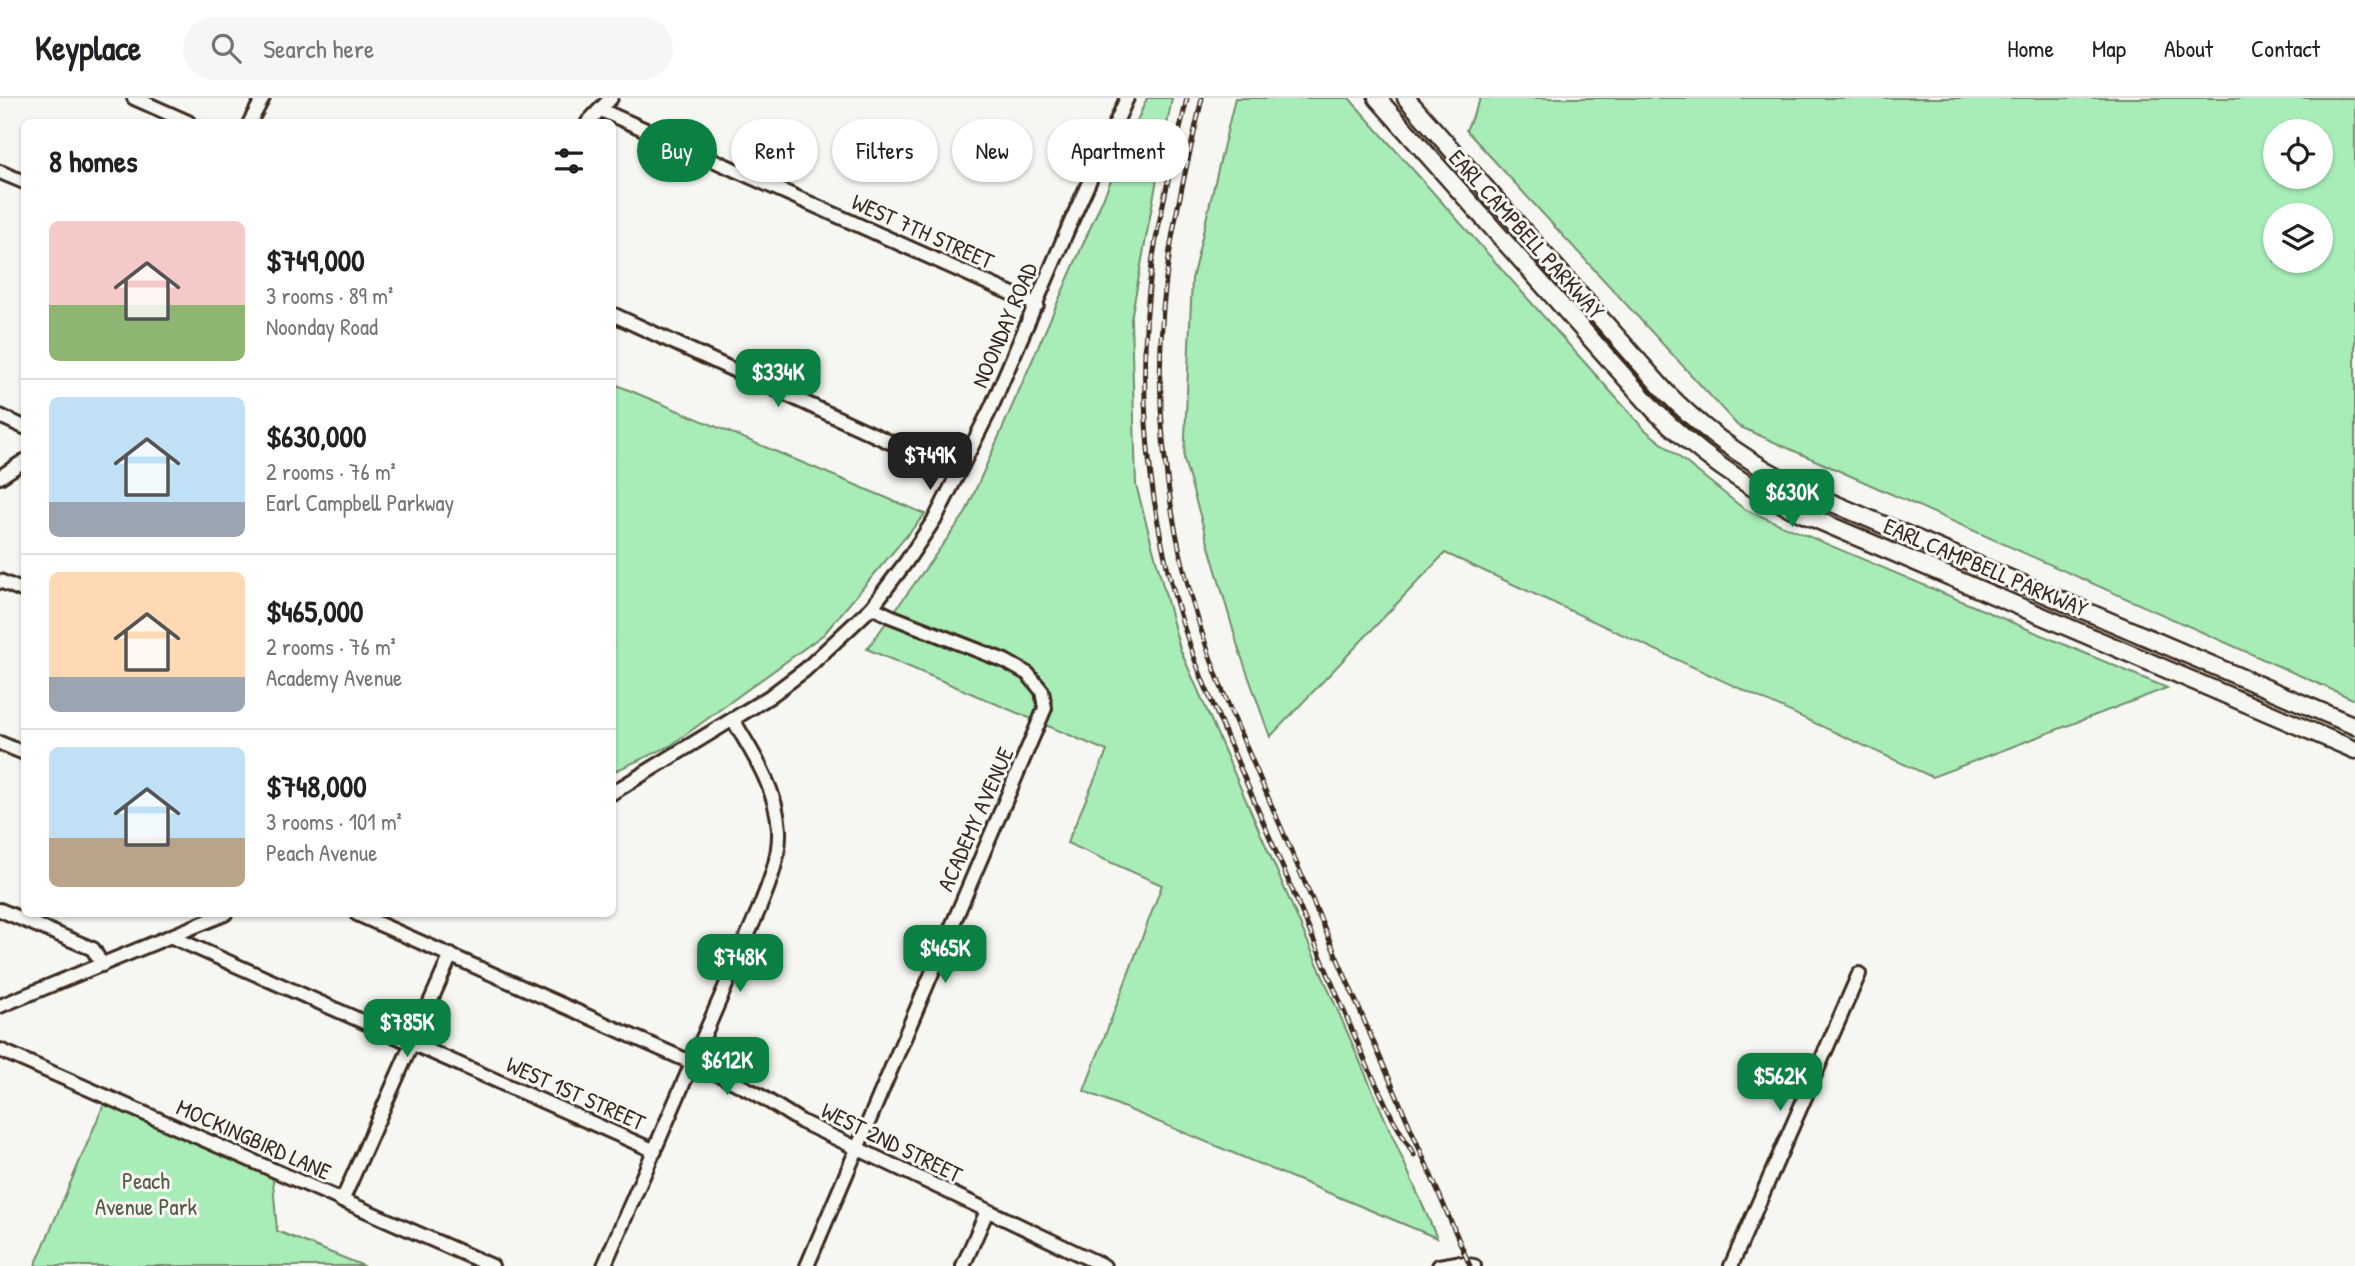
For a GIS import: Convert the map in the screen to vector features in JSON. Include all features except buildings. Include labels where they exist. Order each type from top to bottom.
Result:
[{"type":"main road","name":"EARL CAMPBELL PARKWAY","points":[[1377,98],[1655,411],[1712,462],[1771,499],[2355,750]]},
{"type":"main road","name":"EARL CAMPBELL PARKWAY","points":[[1406,98],[1675,401],[1715,438],[1781,480],[2355,726]]},
{"type":"main road","points":[[1771,499],[1781,480]]},
{"type":"street","points":[[134,98],[181,119]]},
{"type":"street","points":[[252,119],[263,98]]},
{"type":"street","points":[[591,119],[611,98]]},
{"type":"street","name":"NOONDAY ROAD","points":[[616,791],[733,720],[805,670],[872,607],[936,517],[991,408],[1127,98]]},
{"type":"street","name":"WEST 7TH STREET","points":[[601,110],[1037,305]]},
{"type":"street","points":[[0,172],[21,182]]},
{"type":"street","points":[[616,316],[957,473]]},
{"type":"street","points":[[0,416],[21,425]]},
{"type":"street","points":[[0,477],[21,463]]},
{"type":"street","points":[[0,581],[21,590]]},
{"type":"street","name":"ACADEMY AVENUE","points":[[807,1266],[1043,718],[1044,698],[1028,674],[872,607]]},
{"type":"street","points":[[604,1266],[768,886],[779,831],[770,793],[760,767],[733,720]]},
{"type":"street","points":[[0,743],[21,752]]},
{"type":"street","points":[[0,910],[93,949],[102,965]]},
{"type":"street","points":[[0,1006],[218,917]]},
{"type":"street","name":"WEST 2ND STREET","points":[[364,917],[692,1063],[757,1094],[802,1122],[1104,1266]]},
{"type":"street","name":"WEST 1ST STREET","points":[[172,937],[655,1151]]},
{"type":"street","points":[[342,1201],[451,955]]},
{"type":"street","points":[[1731,1266],[1859,974]]},
{"type":"street","name":"MOCKINGBIRD LANE","points":[[0,1050],[492,1266]]},
{"type":"street","points":[[963,1266],[987,1211]]},
{"type":"street","points":[[1444,1265],[1464,1263],[1474,1266]]},
{"type":"green space","points":[[1147,98],[1172,98],[1168,119],[1138,119]]},
{"type":"green space","points":[[1235,98],[1349,98],[1644,429],[1744,509],[2167,688],[1932,777],[1445,553],[1270,737],[1239,650],[1184,460],[1192,279]]},
{"type":"green space","points":[[1481,98],[2355,98],[2355,700],[1738,426],[1466,130]]},
{"type":"green space","points":[[1110,182],[1156,182],[1131,319],[1136,485],[1180,649],[1437,1238],[1084,1091],[1162,885],[1067,843],[1107,751],[867,649],[965,514]]},
{"type":"green space","points":[[616,385],[925,514],[824,634],[670,746],[616,771]]},
{"type":"green space","name":"Peach Avenue Park","points":[[107,1097],[272,1170],[277,1231],[364,1266],[35,1266]]},
{"type":"railway","points":[[1187,98],[1152,264],[1145,370],[1151,476],[1170,580],[1203,681],[1367,1065],[1414,1155]]},
{"type":"railway","points":[[1202,98],[1172,238],[1160,359],[1161,419],[1167,478],[1190,594],[1230,709],[1470,1266]]}]
